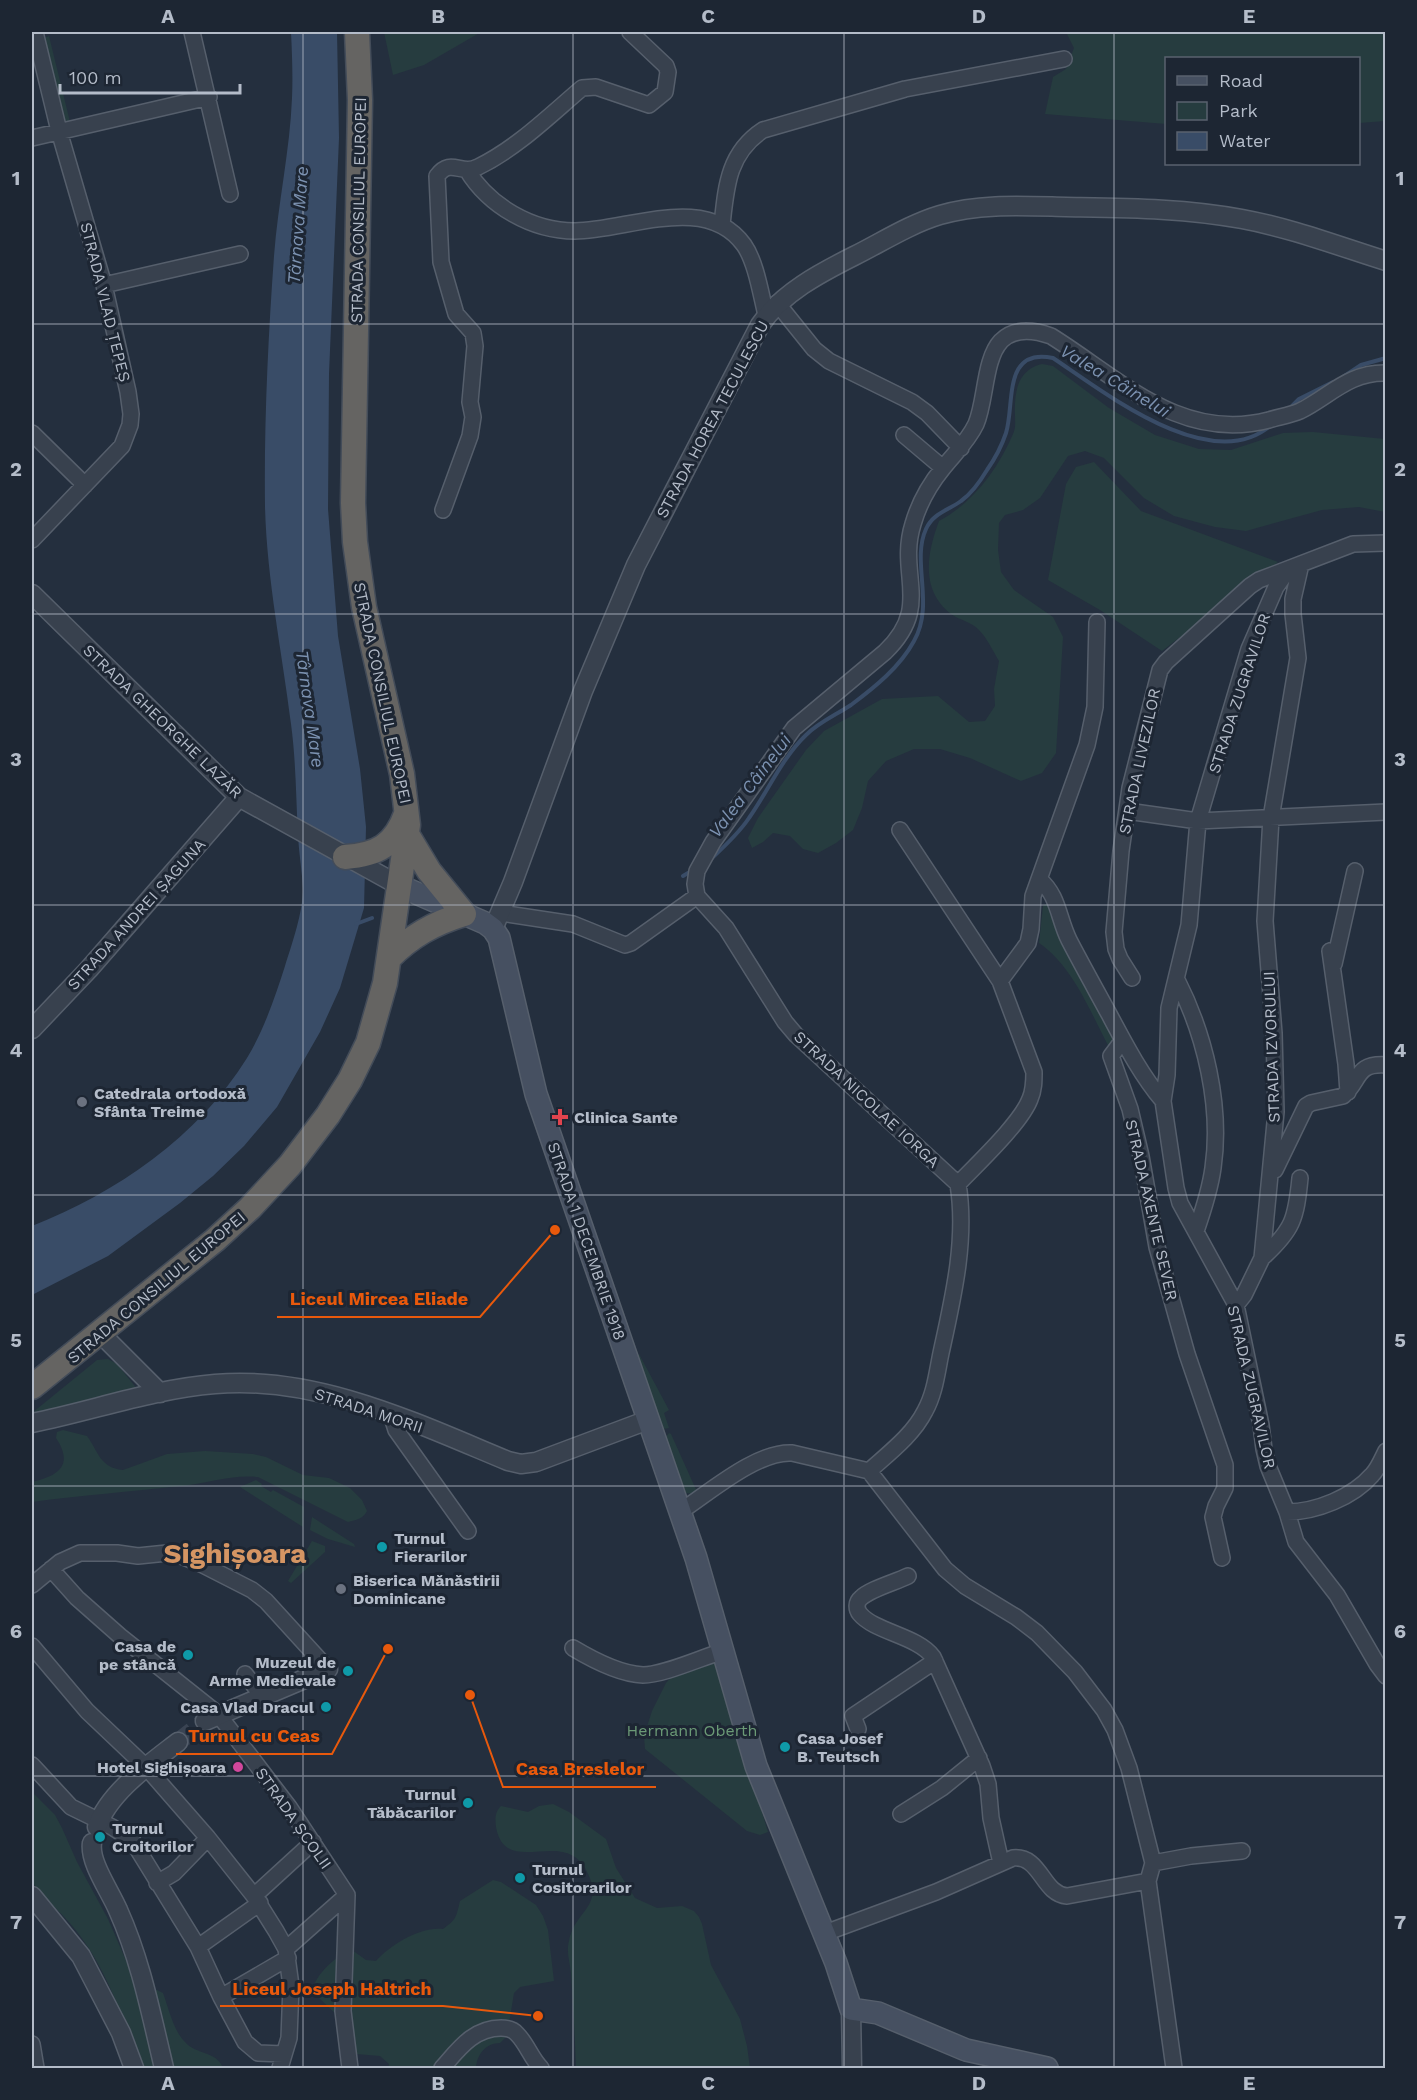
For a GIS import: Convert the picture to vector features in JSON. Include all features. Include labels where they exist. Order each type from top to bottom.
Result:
[{"type":"highway","name":"STRADA CONSILIUL EUROPEI","points":[[32,1388],[101,1334],[242,1216],[269,1189],[338,1101],[368,1043],[380,1006],[408,836],[402,774],[367,625],[355,542],[353,503],[360,100],[357,32]]},
{"type":"highway","points":[[345,857],[381,849],[398,831],[407,809]]},
{"type":"highway","points":[[389,958],[406,942],[427,928],[464,914],[429,872],[408,836]]},
{"type":"main road","points":[[400,886],[485,923],[497,921]]},
{"type":"main road","name":"STRADA 1 DECEMBRIE 1918","points":[[497,921],[499,938],[539,1103],[681,1511],[716,1653],[756,1766],[825,1933],[851,2009]]},
{"type":"main road","points":[[851,2009],[889,2017],[966,2050],[1047,2068]]},
{"type":"street","name":"STRADA VLAD ȚEPEȘ","points":[[32,540],[122,446],[130,425],[128,392],[104,285],[59,131],[35,32]]},
{"type":"street","points":[[192,32],[230,194]]},
{"type":"street","points":[[443,510],[470,436],[475,339],[473,333],[456,314],[441,262],[436,176],[448,166],[475,169],[509,150],[582,88],[596,87],[649,105],[665,92],[668,72],[666,66],[630,32]]},
{"type":"street","points":[[722,225],[727,185],[737,155],[745,144],[763,129],[905,89],[1064,59]]},
{"type":"street","points":[[32,138],[208,97]]},
{"type":"street","points":[[468,170],[479,188],[495,203],[535,223],[560,230],[591,230],[682,217],[700,218],[722,225],[736,236],[747,250],[772,309],[814,349],[829,361],[912,402],[927,413],[961,448]]},
{"type":"street","name":"STRADA HOREA TECULESCU","points":[[497,921],[582,691],[636,566],[654,527],[772,309],[827,270],[915,225],[961,210],[1004,206],[1169,209],[1240,218],[1292,230],[1386,261]]},
{"type":"street","points":[[104,285],[240,254]]},
{"type":"street","points":[[497,921],[573,924],[625,945],[696,896],[694,884],[697,871],[713,842],[794,728],[885,652],[906,627],[910,612],[908,545],[912,525],[920,506],[943,468],[970,436],[979,416],[994,351],[1006,337],[1027,330],[1052,336],[1143,398],[1174,414],[1224,425],[1248,424],[1299,412],[1359,376],[1386,373]]},
{"type":"street","points":[[32,433],[85,485]]},
{"type":"street","points":[[904,435],[943,468]]},
{"type":"street","name":"STRADA LIVEZILOR","points":[[1132,978],[1116,949],[1114,932],[1121,851],[1130,788],[1160,670],[1166,662],[1259,580],[1353,544],[1386,543]]},
{"type":"street","name":"STRADA IZVORULUI","points":[[1236,1305],[1244,1295],[1262,1258],[1276,1112],[1274,1033],[1265,921],[1271,818],[1298,658],[1293,614],[1295,567]]},
{"type":"street","name":"STRADA ZUGRAVILOR","points":[[1295,567],[1276,587],[1249,649],[1198,821],[1189,925],[1169,1008],[1167,1075],[1163,1101],[1176,1188],[1185,1213],[1236,1305],[1268,1466],[1287,1512],[1296,1542],[1337,1595],[1386,1676]]},
{"type":"street","name":"STRADA GHEORGHE LAZĂR","points":[[32,594],[239,797],[400,886]]},
{"type":"street","points":[[1000,981],[1028,943],[1033,896],[1087,745],[1095,707],[1096,622]]},
{"type":"street","name":"STRADA ANDREI ȘAGUNA","points":[[32,1029],[89,969],[239,797]]},
{"type":"street","points":[[1127,811],[1198,821],[1386,812]]},
{"type":"street","points":[[869,1471],[914,1428],[925,1412],[933,1391],[961,1240],[962,1219],[958,1184],[1026,1107],[1034,1085],[1034,1072],[1026,1047],[1010,1012],[1000,981],[900,830]]},
{"type":"street","points":[[1333,969],[1354,871]]},
{"type":"street","points":[[1039,879],[1048,886],[1056,898],[1068,937],[1123,1040]]},
{"type":"street","name":"STRADA NICOLAE IORGA","points":[[696,896],[726,928],[785,1022],[796,1035],[958,1184]]},
{"type":"street","points":[[1330,951],[1348,1092]]},
{"type":"street","points":[[1177,980],[1195,1018],[1214,1098],[1214,1167],[1196,1231]]},
{"type":"street","name":"STRADA ZUGRAVILOR","points":[[1123,1040],[1147,1080],[1163,1101]]},
{"type":"street","name":"STRADA AXENTE SEVER","points":[[1123,1040],[1111,1056],[1130,1109],[1142,1156],[1157,1246],[1187,1354],[1226,1465],[1226,1488],[1213,1517],[1222,1558]]},
{"type":"street","points":[[1270,1184],[1279,1158],[1306,1106],[1343,1096],[1367,1066],[1386,1065]]},
{"type":"street","points":[[1262,1258],[1278,1244],[1294,1220],[1298,1206],[1300,1178]]},
{"type":"street","points":[[101,1334],[160,1393]]},
{"type":"street","name":"STRADA MORII","points":[[32,1423],[160,1393],[205,1385],[248,1383],[312,1391],[391,1414],[508,1461],[521,1464],[536,1462],[648,1420]]},
{"type":"street","points":[[391,1414],[396,1430],[468,1531]]},
{"type":"street","points":[[1287,1512],[1303,1512],[1316,1508],[1360,1486],[1374,1473],[1386,1451]]},
{"type":"street","points":[[681,1511],[758,1460],[780,1452],[869,1471],[945,1569],[966,1586],[1016,1617],[1056,1651],[1089,1689],[1115,1730],[1125,1756],[1153,1863],[1148,1881],[1174,2068]]},
{"type":"street","points":[[32,1585],[68,1557],[80,1553],[117,1553],[138,1556],[167,1553],[176,1554],[203,1565],[252,1590],[266,1601],[328,1670],[212,1718]]},
{"type":"street","name":"STRADA ȘCOLII","points":[[51,1569],[77,1598],[120,1636],[180,1682],[313,1842],[347,1895]]},
{"type":"street","points":[[908,1576],[862,1596],[857,1604],[858,1610],[869,1621],[922,1647],[935,1662],[979,1758],[988,1784],[991,1818],[1001,1863]]},
{"type":"street","points":[[32,1646],[87,1712],[146,1767],[208,1838],[257,1900],[287,1954],[291,1986],[290,2023],[282,2061],[251,2049],[237,2030],[198,1947],[132,1840],[96,1830],[32,1765]]},
{"type":"street","points":[[573,1648],[615,1668],[644,1675],[716,1653]]},
{"type":"street","points":[[858,1729],[853,1716],[935,1662]]},
{"type":"street","points":[[245,1674],[263,1697]]},
{"type":"street","points":[[164,2068],[154,2020],[134,1950],[108,1888],[91,1856],[96,1830],[119,1794],[146,1767],[178,1742]]},
{"type":"street","points":[[902,1814],[942,1788],[979,1758]]},
{"type":"street","points":[[157,1883],[174,1873],[208,1838]]},
{"type":"street","points":[[198,1947],[257,1900],[313,1842]]},
{"type":"street","points":[[1153,1863],[1191,1856],[1242,1851]]},
{"type":"street","points":[[825,1933],[936,1892],[1020,1857],[1027,1860],[1052,1891],[1059,1896],[1148,1881]]},
{"type":"street","points":[[220,1997],[287,1954],[347,1895]]},
{"type":"street","points":[[347,1895],[343,2011],[350,2068]]},
{"type":"street","points":[[32,1896],[81,1956],[121,2033],[134,2068]]},
{"type":"street","points":[[851,2009],[852,2068]]},
{"type":"street","points":[[442,2068],[479,2032],[497,2028],[506,2028],[516,2033],[531,2058],[541,2068]]},
{"type":"street","points":[[32,2044],[36,2068]]},
{"type":"green space","points":[[384,32],[481,32],[424,65],[393,75]]},
{"type":"green space","points":[[1066,32],[1385,32],[1385,121],[1360,123],[1360,57],[1165,57],[1165,124],[1045,114],[1053,77],[1066,69],[1074,48]]},
{"type":"green space","points":[[49,36],[70,122],[63,120],[42,39]]},
{"type":"green space","points":[[1042,364],[1053,366],[1109,408],[1155,435],[1199,449],[1231,450],[1283,433],[1313,432],[1385,439],[1385,512],[1359,507],[1322,510],[1246,531],[1215,527],[1174,516],[1144,498],[1104,458],[1085,451],[1068,456],[1040,498],[1023,510],[1005,515],[999,523],[998,550],[1001,572],[1014,590],[1053,617],[1063,637],[1056,753],[1042,773],[1021,781],[970,758],[940,749],[914,749],[886,761],[868,781],[862,808],[853,830],[836,843],[818,853],[803,849],[790,836],[773,833],[752,848],[748,838],[758,818],[806,750],[824,731],[882,699],[938,696],[969,722],[985,721],[995,706],[994,689],[999,661],[979,630],[951,614],[934,594],[930,582],[929,558],[939,521],[963,505],[973,495],[1000,460],[1015,430],[1015,399],[1022,377],[1027,371]]},
{"type":"green space","points":[[1094,462],[1141,511],[1278,562],[1162,651],[1100,610],[1048,580],[1066,484],[1076,467]]},
{"type":"green space","points":[[1046,904],[1076,970],[1110,1030],[1114,1041],[1111,1051],[1072,978],[1051,953],[1039,943],[1043,906]]},
{"type":"green space","points":[[639,1354],[669,1410],[664,1413],[669,1428],[663,1429]]},
{"type":"green space","points":[[108,1359],[117,1364],[138,1390],[32,1423],[32,1413],[97,1360]]},
{"type":"green space","points":[[63,1430],[87,1436],[100,1458],[115,1469],[123,1470],[167,1454],[205,1451],[266,1457],[303,1475],[329,1478],[350,1488],[362,1500],[367,1511],[356,1520],[348,1522],[258,1477],[248,1476],[190,1485],[32,1502],[32,1482],[50,1476],[61,1468],[64,1455],[56,1438],[57,1432]]},
{"type":"green space","points":[[669,1433],[698,1494],[685,1493],[666,1437]]},
{"type":"green space","points":[[256,1480],[271,1492],[273,1490],[304,1507],[303,1527],[240,1487]]},
{"type":"green space","points":[[312,1517],[354,1544],[355,1547],[328,1539],[310,1530]]},
{"type":"green space","points":[[312,1541],[325,1546],[325,1552],[291,1583],[288,1581]]},
{"type":"green space","name":"Hermann Oberth","points":[[716,1661],[768,1832],[760,1835],[747,1831],[645,1749],[644,1736],[652,1711],[666,1683],[672,1676]]},
{"type":"green space","points":[[32,1792],[55,1815],[108,1919],[134,1979],[163,1993],[174,2025],[181,2037],[190,2046],[216,2059],[223,2068],[140,2068],[116,2001],[100,1967],[75,1930],[32,1882]]},
{"type":"green space","points":[[553,1804],[569,1812],[606,1839],[616,1868],[635,1898],[657,1908],[682,1906],[694,1911],[699,1917],[711,1965],[740,2019],[750,2068],[576,2068],[568,1945],[572,1930],[591,1900],[593,1891],[591,1881],[585,1868],[575,1857],[563,1852],[522,1852],[510,1849],[501,1842],[496,1827],[497,1813],[501,1806],[528,1812],[539,1806]]},
{"type":"green space","points":[[493,1880],[501,1882],[536,1905],[543,1916],[548,1930],[554,1981],[520,1987],[514,1993],[507,2036],[500,2043],[490,2045],[483,2050],[476,2068],[388,2068],[389,2064],[380,2056],[356,2054],[339,2017],[319,1998],[313,1986],[320,1975],[334,1960],[352,1950],[366,1960],[376,1961],[406,1938],[425,1930],[443,1929],[455,1917],[460,1901]]},
{"type":"water","name":"Târnava Mare","points":[[291,32],[337,32],[339,138],[329,374],[328,509],[338,636],[360,769],[366,827],[364,908],[340,988],[320,1032],[277,1107],[244,1146],[180,1203],[108,1256],[32,1295],[32,1226],[63,1213],[124,1179],[180,1137],[205,1113],[227,1087],[259,1036],[277,990],[299,918],[303,889],[294,752],[272,589],[265,507],[270,319],[276,236],[291,118]]},
{"type":"waterway","name":"Valea Câinelui","points":[[712,858],[745,824],[797,744],[816,726],[869,691],[894,668],[914,641],[923,613],[921,555],[926,529],[937,515],[968,495],[992,462],[1006,433],[1014,381],[1025,361],[1037,357],[1053,358],[1128,408],[1158,424],[1188,435],[1218,441],[1246,439],[1270,426]]},
{"type":"waterway","name":"Valea Câinelui","points":[[1343,377],[1361,365],[1386,358]]},
{"type":"waterway","name":"Valea Câinelui","points":[[1289,409],[1299,399],[1333,382]]},
{"type":"waterway","name":"Valea Câinelui","points":[[683,876],[693,870]]},
{"type":"waterway","name":"Valea Câinelui","points":[[356,924],[372,918]]},
{"type":"tunnel","points":[[178,1742],[205,1721]]},
{"type":"place","name":"Catedrala ortodoxă Sfânta Treime","points":[[82,1102]]},
{"type":"place","name":"Clinica Sante","points":[[560,1117]]},
{"type":"place","name":"Liceul Mircea Eliade","points":[[555,1230]]},
{"type":"place","name":"Turnul Fierarilor","points":[[382,1547]]},
{"type":"place","name":"Biserica Mănăstirii Dominicane","points":[[341,1589]]},
{"type":"place","name":"Turnul cu Ceas","points":[[388,1649]]},
{"type":"place","name":"Casa de pe stâncă","points":[[188,1655]]},
{"type":"place","name":"Muzeul de Arme Medievale","points":[[348,1671]]},
{"type":"place","name":"Casa Breslelor","points":[[470,1695]]},
{"type":"place","name":"Casa Vlad Dracul","points":[[326,1707]]},
{"type":"place","name":"Casa Josef B. Teutsch","points":[[785,1747]]},
{"type":"place","name":"Hotel Sighișoara","points":[[238,1767]]},
{"type":"place","name":"Turnul Tăbăcarilor","points":[[468,1803]]},
{"type":"place","name":"Turnul Croitorilor","points":[[100,1837]]},
{"type":"place","name":"Turnul Cositorarilor","points":[[520,1878]]},
{"type":"place","name":"Liceul Joseph Haltrich","points":[[538,2016]]},
{"type":"district","name":"Sighișoara","points":[[235,1553]]}]
